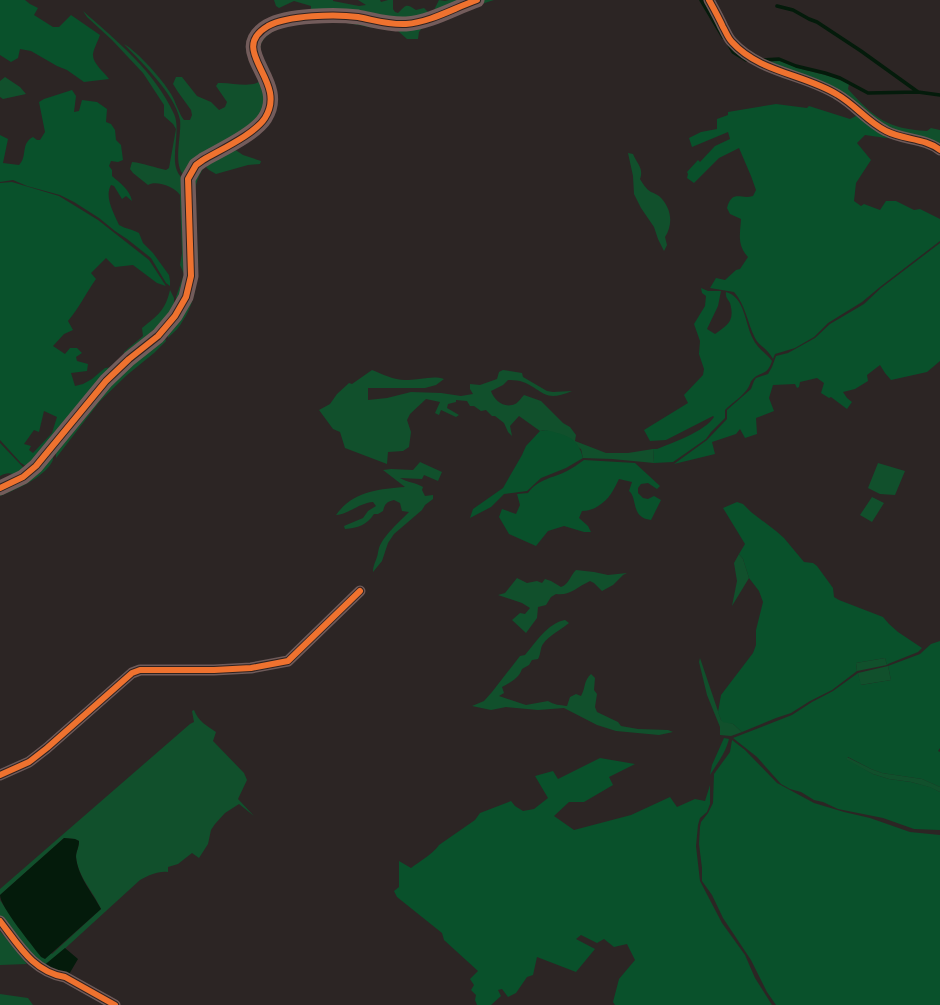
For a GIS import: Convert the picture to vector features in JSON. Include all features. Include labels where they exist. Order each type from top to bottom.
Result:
[{"type":"street","points":[[0,488],[23,477],[36,466],[106,381],[129,359],[158,336],[175,316],[186,297],[191,276],[188,194],[188,179],[191,172],[196,165],[203,160],[258,126],[265,118],[270,108],[272,98],[269,85],[253,54],[252,46],[256,37],[269,25],[292,19],[311,17],[341,15],[392,24],[407,24],[421,21],[477,0]]},
{"type":"street","points":[[709,0],[731,42],[756,61],[811,82],[837,94],[885,131],[897,136],[922,142],[940,150]]},
{"type":"street","points":[[0,775],[28,762],[47,748],[132,673],[140,670],[214,670],[251,668],[288,661],[360,591]]},
{"type":"street","points":[[0,921],[30,960],[42,969],[56,976],[65,977],[115,1005]]},
{"type":"green space","points":[[0,0],[25,0],[38,8],[34,15],[53,27],[59,27],[71,15],[100,35],[93,57],[96,64],[109,79],[84,82],[67,70],[31,51],[20,49],[18,58],[11,62],[0,55]]},
{"type":"green space","points":[[274,0],[333,0],[359,6],[366,5],[358,0],[380,0],[381,2],[393,0],[393,9],[395,12],[398,13],[406,6],[410,6],[416,10],[424,8],[428,12],[420,18],[398,22],[386,22],[341,13],[300,15],[277,20],[261,28],[252,38],[251,49],[264,86],[267,99],[266,112],[257,124],[249,130],[206,152],[197,159],[191,167],[187,177],[182,173],[179,167],[178,152],[180,120],[177,110],[172,100],[157,79],[124,44],[136,53],[156,74],[171,94],[184,120],[190,120],[192,115],[191,110],[173,84],[176,77],[182,77],[197,96],[211,102],[219,110],[225,107],[227,102],[216,86],[218,83],[250,85],[259,82],[258,74],[247,53],[247,41],[251,32],[268,20],[311,9],[311,6],[294,1],[279,8],[276,6]]},
{"type":"green space","points":[[439,0],[445,1],[469,0],[434,10]]},
{"type":"green space","points":[[484,0],[494,0],[469,8],[423,27],[419,32],[418,39],[407,39],[398,31]]},
{"type":"green space","points":[[83,11],[122,46],[146,71],[157,84],[174,114],[177,131],[175,150],[176,168],[180,175],[186,180],[184,193],[188,277],[177,307],[176,297],[184,274],[180,265],[182,253],[180,195],[174,189],[165,185],[156,183],[148,185],[130,169],[132,162],[166,170],[169,168],[176,129],[164,116],[164,105],[143,73],[112,40],[87,17]]},
{"type":"green space","points":[[329,18],[346,19],[392,27],[375,28],[327,21],[303,22],[281,28],[272,32],[264,39],[261,45],[262,59],[276,92],[277,99],[275,110],[270,122],[263,130],[234,149],[243,155],[261,161],[260,164],[248,165],[216,174],[205,166],[198,178],[194,202],[198,254],[195,289],[192,303],[186,316],[168,338],[167,330],[178,316],[186,301],[192,276],[193,267],[189,192],[193,174],[199,164],[260,128],[267,120],[272,107],[272,91],[256,53],[256,42],[264,32],[281,23]]},
{"type":"green space","points":[[780,61],[798,68],[836,78],[849,84],[848,89],[866,108],[874,115],[892,124],[913,130],[927,131],[931,128],[940,130],[940,146],[889,130],[858,107],[761,62]]},
{"type":"green space","points":[[5,77],[20,87],[26,94],[3,99],[0,97],[0,81]]},
{"type":"green space","points":[[72,90],[76,96],[74,112],[79,111],[82,100],[97,102],[107,109],[106,122],[111,124],[115,130],[116,140],[121,145],[123,160],[118,162],[111,161],[109,166],[112,170],[112,176],[127,190],[132,201],[126,196],[122,199],[114,186],[111,185],[109,190],[110,205],[119,225],[139,233],[143,243],[153,253],[169,275],[170,286],[166,283],[151,258],[99,218],[74,202],[60,195],[27,186],[13,180],[0,182],[0,135],[8,139],[3,163],[19,165],[22,162],[25,147],[29,140],[33,137],[40,140],[45,132],[39,102]]},
{"type":"green space","points":[[776,104],[807,108],[809,106],[850,119],[860,114],[891,137],[886,138],[865,135],[857,143],[871,160],[856,183],[854,201],[861,206],[864,204],[880,210],[886,201],[896,201],[914,210],[920,209],[940,219],[940,241],[862,302],[828,323],[814,337],[795,348],[775,354],[773,359],[755,338],[744,308],[734,292],[710,288],[716,278],[725,280],[736,270],[740,269],[748,257],[744,253],[741,244],[741,219],[730,214],[727,208],[729,202],[734,197],[753,196],[756,190],[739,148],[719,158],[694,183],[687,178],[687,172],[698,160],[700,162],[715,146],[730,139],[728,132],[692,147],[689,138],[701,132],[717,129],[717,119],[728,115],[728,112]]},
{"type":"green space","points":[[628,153],[633,154],[640,166],[640,179],[643,185],[649,191],[659,196],[669,210],[670,226],[665,237],[667,245],[664,251],[654,227],[641,208],[634,194],[633,176]]},
{"type":"green space","points":[[12,182],[59,196],[98,220],[149,260],[166,286],[157,283],[133,265],[115,267],[106,258],[91,273],[96,279],[68,321],[73,330],[64,334],[53,346],[65,354],[70,348],[77,348],[82,353],[76,357],[77,361],[88,364],[87,371],[71,373],[75,386],[92,379],[105,368],[114,367],[27,467],[21,463],[0,440],[0,183]],"holes":[[[44,411],[57,417],[52,433],[33,453],[29,450],[31,446],[24,444],[34,430],[39,432]]]},
{"type":"green space","points":[[940,243],[940,361],[927,372],[891,380],[880,365],[867,375],[868,381],[855,389],[843,392],[852,402],[847,409],[831,397],[829,398],[821,393],[824,383],[817,378],[800,382],[799,387],[797,388],[795,384],[773,385],[769,398],[774,411],[756,418],[757,434],[745,438],[740,429],[736,434],[712,442],[715,454],[674,464],[707,440],[727,419],[727,410],[751,389],[756,378],[768,374],[776,356],[788,353],[815,338],[830,324],[864,304],[881,288]]},
{"type":"green space","points":[[701,288],[708,291],[721,291],[718,306],[707,329],[715,334],[724,328],[729,322],[732,314],[730,303],[726,297],[726,292],[737,299],[741,305],[750,333],[759,348],[772,361],[768,369],[755,377],[743,394],[725,410],[725,418],[706,439],[673,462],[654,463],[653,449],[657,449],[680,440],[696,432],[714,417],[713,416],[666,440],[650,441],[644,430],[688,403],[684,395],[703,375],[704,369],[699,354],[700,341],[694,324],[705,306],[706,296],[702,293]]},
{"type":"green space","points":[[170,290],[174,298],[174,311],[124,357],[124,352],[143,336],[142,328],[157,316],[163,308]]},
{"type":"green space","points":[[164,334],[166,341],[100,401],[56,458],[56,447],[90,403]]},
{"type":"green space","points":[[372,370],[401,380],[434,378],[444,379],[436,385],[425,388],[368,388],[368,400],[387,398],[411,392],[441,393],[461,396],[473,394],[470,389],[470,384],[480,385],[497,379],[499,372],[503,370],[522,373],[523,377],[547,391],[572,391],[562,395],[548,395],[543,394],[528,384],[520,381],[508,380],[503,385],[491,391],[494,398],[500,403],[507,405],[517,403],[524,395],[541,401],[563,423],[570,427],[576,435],[575,441],[606,453],[628,453],[653,449],[654,463],[583,458],[581,449],[546,430],[540,431],[519,416],[510,426],[512,436],[508,432],[504,423],[495,416],[492,416],[486,410],[481,411],[474,406],[470,406],[467,401],[456,400],[456,402],[448,404],[447,408],[459,415],[456,417],[441,410],[439,415],[435,413],[440,402],[426,399],[410,414],[407,420],[411,432],[409,447],[403,451],[388,452],[387,464],[345,448],[340,432],[333,429],[319,410],[330,404],[337,394],[349,383],[352,384]]},
{"type":"green space","points":[[546,430],[560,434],[574,441],[578,445],[583,458],[566,468],[541,478],[527,491],[504,494],[491,507],[470,518],[473,509],[503,488],[526,446],[540,431]]},
{"type":"green space","points":[[0,443],[25,469],[16,476],[8,473],[0,476]]},
{"type":"green space","points":[[53,450],[53,461],[48,468],[36,478],[0,496],[0,491]]},
{"type":"green space","points":[[584,460],[635,463],[660,486],[657,489],[648,483],[641,484],[638,488],[638,493],[643,498],[648,499],[654,496],[661,500],[651,520],[643,518],[637,512],[633,496],[629,491],[632,482],[619,479],[612,492],[604,502],[595,508],[582,511],[579,518],[588,526],[591,532],[584,532],[564,526],[548,531],[536,546],[509,534],[499,517],[502,509],[516,514],[520,505],[517,494],[528,493],[532,488],[541,482],[567,471]]},
{"type":"green space","points":[[420,462],[442,472],[438,481],[424,475],[422,479],[400,478],[423,487],[422,490],[425,496],[433,495],[433,499],[394,534],[388,543],[382,561],[373,572],[381,543],[392,529],[409,512],[402,511],[400,503],[394,500],[385,505],[383,511],[378,514],[374,514],[365,523],[358,527],[345,529],[344,526],[363,518],[368,511],[376,506],[373,502],[368,503],[345,513],[336,515],[343,507],[358,496],[376,490],[405,487],[383,470],[413,470]]},
{"type":"green space","points":[[878,463],[905,471],[895,495],[880,494],[868,488]]},
{"type":"green space","points":[[872,497],[884,503],[872,522],[860,515]]},
{"type":"green space","points":[[737,502],[743,504],[784,538],[804,562],[813,563],[817,566],[833,588],[834,597],[883,617],[898,632],[922,648],[918,652],[887,665],[885,658],[856,663],[857,671],[832,690],[791,713],[742,732],[733,724],[723,722],[718,712],[721,695],[753,653],[756,645],[756,630],[763,602],[759,591],[749,578],[743,559],[739,554],[745,544],[723,508]]},
{"type":"green space","points":[[739,554],[743,559],[749,578],[732,606],[737,581],[734,563]]},
{"type":"green space","points":[[576,570],[608,575],[627,573],[613,585],[602,591],[590,581],[565,594],[556,594],[551,597],[546,605],[538,607],[537,618],[526,633],[512,620],[520,613],[525,614],[530,608],[522,603],[498,595],[505,593],[517,578],[527,583],[537,581],[542,583],[545,579],[561,587],[568,582]]},
{"type":"green space","points":[[565,620],[569,623],[545,641],[538,659],[532,660],[529,665],[522,669],[517,677],[502,687],[504,693],[499,696],[526,705],[548,701],[567,706],[570,697],[576,694],[581,696],[591,674],[595,678],[594,690],[597,694],[595,707],[597,712],[618,722],[621,726],[638,729],[668,730],[673,732],[659,735],[616,731],[597,725],[564,708],[538,710],[506,707],[491,710],[472,706],[484,701],[520,656],[525,655],[548,629]]},
{"type":"green space","points":[[940,641],[940,748],[938,751],[940,752],[940,787],[922,779],[882,773],[848,757],[846,759],[873,774],[889,779],[911,782],[930,787],[940,792],[940,830],[914,829],[883,818],[838,809],[823,802],[814,800],[801,792],[790,789],[781,784],[757,757],[733,738],[792,715],[833,691],[858,673],[861,685],[891,680],[888,666],[920,654],[931,644]]},
{"type":"green space","points":[[700,658],[721,720],[733,724],[742,732],[731,736],[720,735],[720,727],[707,695],[699,662]]},
{"type":"green space","points":[[885,658],[887,665],[857,671],[856,663]]},
{"type":"green space","points":[[888,666],[891,680],[860,685],[858,673]]},
{"type":"green space","points":[[194,710],[200,720],[216,732],[213,741],[244,773],[247,780],[238,799],[254,816],[239,804],[225,813],[211,830],[208,844],[199,858],[192,853],[178,864],[168,867],[168,872],[150,875],[140,880],[48,964],[42,967],[0,917],[0,900],[6,909],[52,954],[101,909],[77,864],[76,855],[79,841],[64,838],[0,895],[0,889],[194,722],[192,711]]},
{"type":"green space","points":[[724,738],[729,739],[721,758],[710,775],[712,765]]},
{"type":"green space","points":[[732,740],[745,750],[777,783],[814,803],[870,818],[910,832],[940,835],[940,1005],[776,1005],[767,992],[751,960],[723,918],[712,895],[702,881],[699,844],[701,822],[713,803],[714,774],[730,752]]},
{"type":"green space","points":[[847,757],[882,773],[922,779],[940,787],[940,792],[911,782],[889,779],[873,774],[845,760]]},
{"type":"green space","points":[[600,758],[635,764],[609,777],[613,785],[584,802],[569,802],[554,816],[574,830],[631,815],[670,797],[677,807],[695,799],[705,801],[710,785],[710,804],[707,812],[700,818],[698,825],[696,846],[700,881],[722,923],[745,955],[755,978],[772,1005],[615,1005],[613,1002],[619,979],[635,960],[627,944],[614,947],[604,939],[597,943],[581,935],[576,939],[595,949],[576,972],[537,957],[533,975],[527,977],[516,993],[508,997],[502,989],[498,990],[501,996],[491,1005],[477,1005],[475,1000],[476,995],[471,990],[474,985],[470,979],[478,971],[444,940],[442,933],[397,897],[394,891],[399,887],[399,861],[411,868],[430,854],[439,845],[475,820],[480,813],[511,801],[515,806],[523,811],[534,809],[548,798],[535,776],[553,771],[558,779]]},
{"type":"green space","points":[[0,931],[27,964],[0,965]]},
{"type":"green space","points":[[0,994],[28,998],[33,1005],[0,1005]]},
{"type":"shaded area","points":[[64,838],[79,841],[76,857],[79,871],[101,909],[45,959],[41,957],[11,917],[1,901],[0,895]]},
{"type":"shaded area","points":[[65,948],[78,959],[68,976],[42,967]]},
{"type":"waterway","points":[[701,0],[723,37]]},
{"type":"waterway","points":[[777,6],[793,10],[817,22],[861,51],[918,92],[940,95]]},
{"type":"waterway","points":[[729,45],[733,52],[746,60]]},
{"type":"waterway","points":[[762,60],[779,59],[796,66],[825,73],[840,78],[868,93],[918,92]]},
{"type":"cycle path","points":[[0,488],[23,477],[36,466],[106,381],[129,359],[158,336],[175,316],[186,297],[191,276],[188,179],[196,165],[245,136],[260,124],[265,118],[270,104],[270,91],[255,56],[253,46],[257,36],[268,26],[277,22],[312,16],[349,16],[394,24],[415,23],[433,18],[477,0]]},
{"type":"cycle path","points":[[709,0],[729,39],[743,52],[769,67],[811,82],[838,95],[873,123],[886,131],[928,143],[940,150]]},
{"type":"cycle path","points":[[0,775],[29,762],[132,673],[140,670],[214,670],[251,668],[288,661],[360,591]]},
{"type":"cycle path","points":[[0,921],[20,948],[35,963],[54,974],[65,977],[115,1005]]}]
